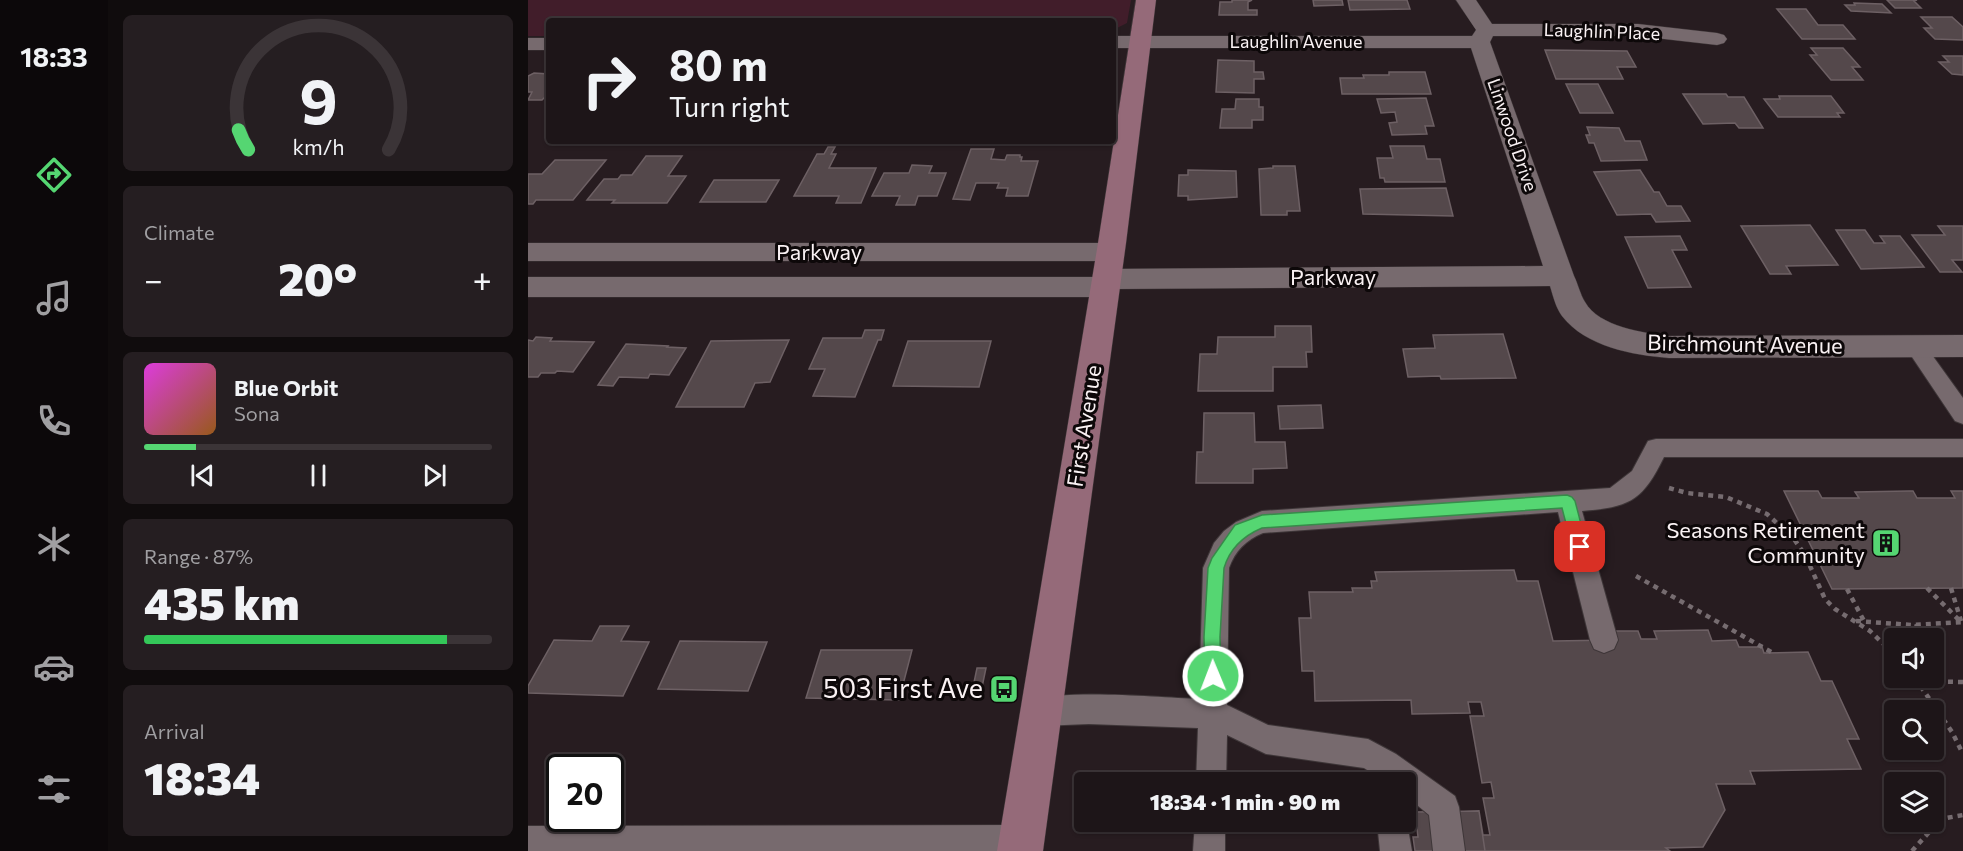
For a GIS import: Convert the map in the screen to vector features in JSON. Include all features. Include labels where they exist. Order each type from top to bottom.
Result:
[{"type":"street","name":"First Avenue","points":[[1020,849],[1107,272],[1126,42],[1146,0]]},
{"type":"street","name":"Linwood Drive","points":[[1466,0],[1483,36],[1560,276]]},
{"type":"street","name":"Laughlin Place","points":[[1483,36],[1638,30],[1717,39]]},
{"type":"street","name":"Laughlin Avenue","points":[[1126,42],[1483,36]]},
{"type":"street","points":[[528,44],[546,44]]},
{"type":"street","name":"Parkway","points":[[528,252],[676,252],[1107,272],[1560,276]]},
{"type":"street","points":[[656,287],[676,252]]},
{"type":"street","name":"Parkway","points":[[528,287],[656,287],[1107,272]]},
{"type":"street","name":"Birchmount Avenue","points":[[1560,276],[1577,314],[1606,335],[1629,341],[1669,347],[1963,346]]},
{"type":"street","points":[[528,849],[1020,849]]},
{"type":"lane","points":[[1915,346],[1963,415]]},
{"type":"lane","points":[[1211,772],[1214,714],[1212,637],[1216,568],[1220,558],[1240,530],[1262,522],[1614,498],[1639,481],[1650,466],[1656,448],[1963,448]]},
{"type":"lane","points":[[1567,501],[1604,640]]},
{"type":"lane","points":[[1040,712],[1089,710],[1214,714],[1266,739],[1368,754],[1386,772]]},
{"type":"lane","points":[[1416,788],[1430,795],[1444,807],[1449,851]]},
{"type":"lane","points":[[1209,851],[1210,832]]},
{"type":"lane","points":[[1393,832],[1396,851]]},
{"type":"path","points":[[1639,481],[1687,493],[1726,497],[1767,514],[1794,539],[1805,555],[1825,599],[1834,609],[1870,631],[1884,644]]},
{"type":"path","points":[[1636,576],[1773,652]]},
{"type":"path","points":[[1927,588],[1962,622]]},
{"type":"path","points":[[1951,588],[1962,622]]},
{"type":"path","points":[[1847,589],[1865,622]]},
{"type":"path","points":[[1855,621],[1917,624],[1962,622]]},
{"type":"path","points":[[1916,628],[1917,624]]},
{"type":"path","points":[[1944,681],[1963,682]]},
{"type":"path","points":[[1922,688],[1952,732],[1963,754]]},
{"type":"path","points":[[1912,851],[1941,819],[1963,815]]},
{"type":"shaded area","points":[[528,0],[1131,0],[1127,23],[1116,28],[1116,18],[546,18],[546,36],[528,36]]},
{"type":"building","points":[[1232,0],[1252,0],[1248,2],[1248,10],[1257,10],[1257,15],[1219,15],[1220,2],[1232,2]]},
{"type":"building","points":[[1313,0],[1342,0],[1343,5],[1314,6]]},
{"type":"building","points":[[1348,0],[1407,0],[1410,9],[1350,10]]},
{"type":"building","points":[[1887,0],[1917,0],[1914,1],[1921,8],[1895,8]]},
{"type":"building","points":[[1854,3],[1882,4],[1891,13],[1851,11],[1845,5],[1855,5]]},
{"type":"building","points":[[1777,9],[1806,9],[1818,25],[1843,25],[1855,39],[1802,39]]},
{"type":"building","points":[[1921,17],[1952,17],[1963,27],[1963,40],[1935,39],[1924,28],[1932,28]]},
{"type":"building","points":[[1811,48],[1843,48],[1860,67],[1852,67],[1863,80],[1831,80],[1810,55],[1817,55]]},
{"type":"building","points":[[1545,50],[1627,51],[1636,67],[1617,67],[1623,79],[1556,79]]},
{"type":"building","points":[[1943,56],[1963,56],[1963,75],[1952,74],[1939,62],[1949,62]]},
{"type":"building","points":[[1218,60],[1254,61],[1254,72],[1263,72],[1264,79],[1254,79],[1254,93],[1216,92]]},
{"type":"building","points":[[1389,72],[1425,72],[1431,94],[1342,94],[1340,78],[1389,75]]},
{"type":"building","points":[[534,73],[546,74],[546,96],[542,100],[528,100],[532,92],[528,92],[528,76]]},
{"type":"building","points":[[1566,84],[1598,84],[1613,113],[1580,113]]},
{"type":"building","points":[[1683,94],[1726,94],[1728,97],[1744,97],[1763,128],[1739,128],[1735,123],[1703,124]]},
{"type":"building","points":[[1779,96],[1831,96],[1844,113],[1837,113],[1840,117],[1778,117],[1764,99],[1780,99]]},
{"type":"building","points":[[1426,98],[1434,126],[1425,126],[1427,134],[1392,135],[1389,123],[1397,122],[1395,112],[1381,113],[1377,99]]},
{"type":"building","points":[[1236,99],[1259,99],[1259,107],[1263,107],[1263,120],[1252,120],[1252,128],[1220,128],[1222,109],[1235,109]]},
{"type":"building","points":[[1587,127],[1619,128],[1625,141],[1640,141],[1647,160],[1601,161],[1594,143],[1589,143],[1586,135],[1590,135]]},
{"type":"building","points":[[1390,146],[1424,146],[1427,159],[1440,159],[1445,182],[1385,182],[1384,178],[1380,178],[1377,158],[1393,158]]},
{"type":"building","points":[[828,147],[835,147],[831,154],[836,154],[829,168],[876,168],[861,203],[836,203],[839,196],[794,196],[817,154],[824,154]]},
{"type":"building","points":[[971,149],[994,149],[991,159],[1005,160],[1007,155],[1020,155],[1021,161],[1038,161],[1028,196],[1006,196],[1008,188],[997,188],[999,183],[976,183],[970,200],[953,199]]},
{"type":"building","points":[[646,156],[682,156],[668,176],[686,176],[667,203],[612,203],[615,200],[587,200],[604,179],[618,179],[621,175],[632,175]]},
{"type":"building","points":[[555,160],[606,160],[573,200],[536,200],[533,204],[528,204],[528,174],[542,174]]},
{"type":"building","points":[[912,165],[932,166],[929,173],[946,173],[937,196],[918,196],[915,205],[896,205],[900,196],[872,196],[884,173],[909,173]]},
{"type":"building","points":[[1273,166],[1295,166],[1300,211],[1287,211],[1287,215],[1261,215],[1259,169],[1273,168]]},
{"type":"building","points":[[1188,170],[1236,171],[1237,197],[1188,200],[1188,196],[1178,196],[1179,175],[1188,175]]},
{"type":"building","points":[[1640,170],[1654,192],[1659,192],[1667,206],[1681,206],[1690,221],[1656,222],[1651,214],[1617,215],[1594,172]]},
{"type":"building","points":[[714,180],[779,180],[766,202],[700,202]]},
{"type":"building","points":[[1446,188],[1453,216],[1363,214],[1360,189]]},
{"type":"building","points":[[1810,225],[1838,265],[1786,266],[1791,274],[1770,274],[1741,226]]},
{"type":"building","points":[[1938,226],[1963,226],[1963,260],[1952,260],[1962,272],[1940,272],[1912,235],[1945,235]]},
{"type":"building","points":[[1836,230],[1865,230],[1874,243],[1885,243],[1880,236],[1900,236],[1924,267],[1861,269]]},
{"type":"building","points":[[1680,236],[1687,250],[1672,250],[1691,287],[1648,288],[1625,237]]},
{"type":"building","points":[[1275,326],[1311,326],[1312,352],[1306,352],[1307,367],[1273,367],[1273,391],[1198,391],[1200,354],[1217,354],[1218,337],[1275,337]]},
{"type":"building","points":[[865,330],[884,330],[855,397],[813,396],[825,369],[809,369],[823,338],[862,338]]},
{"type":"building","points":[[1503,334],[1516,378],[1408,377],[1403,349],[1435,348],[1433,335]]},
{"type":"building","points":[[536,337],[552,338],[550,341],[594,342],[573,372],[557,371],[541,373],[538,377],[528,377],[528,340],[533,341]]},
{"type":"building","points":[[789,340],[770,382],[755,383],[744,407],[676,407],[711,341]]},
{"type":"building","points":[[908,341],[991,341],[979,387],[893,386]]},
{"type":"building","points":[[626,344],[686,348],[669,375],[650,374],[648,378],[619,377],[613,386],[598,385]]},
{"type":"building","points":[[1321,405],[1323,428],[1280,429],[1278,406]]},
{"type":"building","points":[[1204,413],[1254,413],[1255,442],[1285,442],[1287,468],[1253,469],[1253,483],[1196,483],[1197,452],[1203,452]]},
{"type":"building","name":"Seasons Retirement Community","points":[[1784,491],[1818,491],[1822,498],[1859,498],[1855,492],[1913,491],[1917,498],[1955,498],[1951,491],[1963,491],[1963,588],[1832,589]]},
{"type":"building","points":[[1514,570],[1517,581],[1538,581],[1553,641],[1613,640],[1611,631],[1638,631],[1641,639],[1657,639],[1654,631],[1708,630],[1712,641],[1736,640],[1739,647],[1762,647],[1764,653],[1808,652],[1821,681],[1832,681],[1859,739],[1847,739],[1861,769],[1750,771],[1755,784],[1716,784],[1725,810],[1703,847],[1666,848],[1670,851],[1415,851],[1413,837],[1418,837],[1416,812],[1479,811],[1483,835],[1490,835],[1483,798],[1494,798],[1491,782],[1482,783],[1470,716],[1484,716],[1481,702],[1468,702],[1470,713],[1412,714],[1411,700],[1315,701],[1314,671],[1302,671],[1299,618],[1311,618],[1309,592],[1353,592],[1352,588],[1372,588],[1371,581],[1377,581],[1375,572]]},
{"type":"building","points":[[600,626],[629,626],[621,641],[649,642],[623,696],[528,693],[528,686],[554,640],[592,641]]},
{"type":"building","points":[[680,641],[767,642],[748,691],[658,689]]},
{"type":"building","points":[[821,650],[912,650],[899,700],[806,698]]},
{"type":"building","points":[[977,668],[986,668],[981,692],[972,692]]},
{"type":"building","points":[[1479,811],[1485,851],[1415,851],[1413,837],[1418,837],[1416,812]]},
{"type":"place","name":"Seasons Retirement Community","points":[[1886,543]]},
{"type":"place","name":"503 First Ave","points":[[1004,689]]},
{"type":"route","points":[[1213,676],[1212,637],[1216,568],[1220,558],[1240,530],[1262,522],[1567,501],[1580,547]]}]
